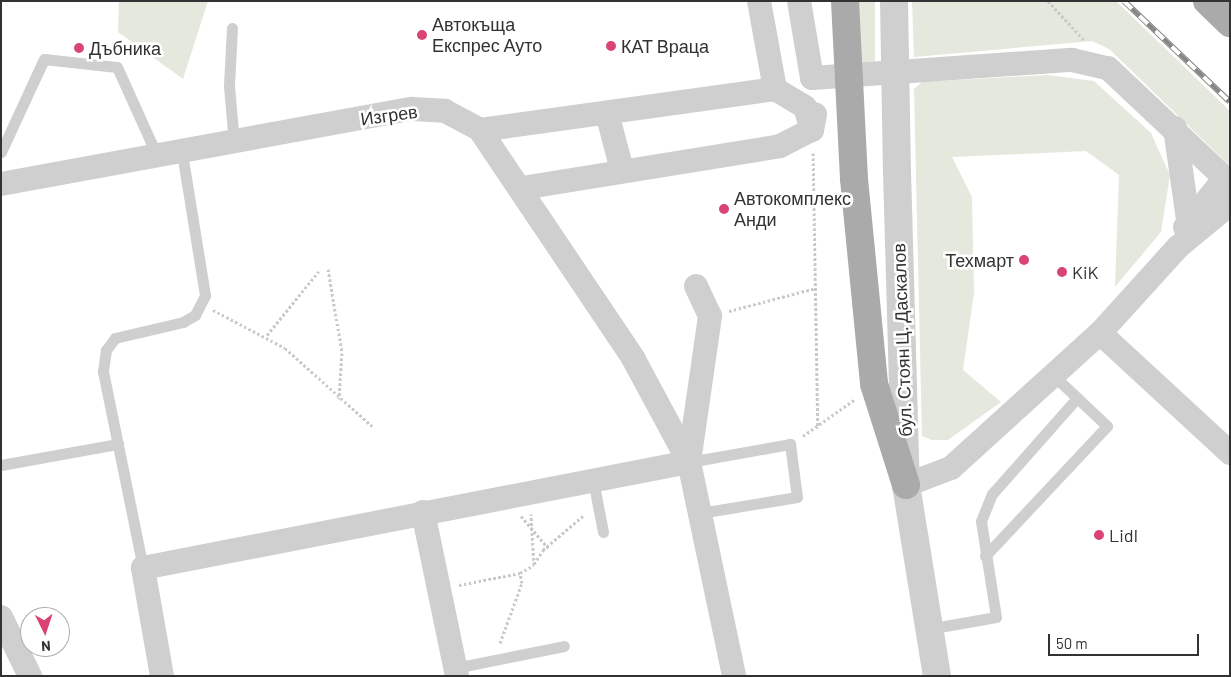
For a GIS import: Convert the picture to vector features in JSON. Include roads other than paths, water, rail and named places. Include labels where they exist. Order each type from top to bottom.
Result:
[{"type":"main road","points":[[845,1],[854,180],[874,384],[906,485]]},
{"type":"street","points":[[759,1],[775,88]]},
{"type":"street","points":[[799,1],[816,109],[812,130]]},
{"type":"street","name":"бул. Стоян Ц. Даскалов","points":[[894,1],[906,485],[937,676]]},
{"type":"street","points":[[812,78],[1072,60],[1108,68],[1175,128],[1227,180],[1196,225],[1178,247],[1100,333],[951,468],[906,485]]},
{"type":"street","points":[[734,676],[688,462],[633,358],[522,188],[480,130],[775,88],[805,107],[812,130]]},
{"type":"street","name":"Изгрев","points":[[1,184],[158,158],[411,109],[445,111],[480,130]]},
{"type":"street","points":[[607,113],[622,170]]},
{"type":"street","points":[[1175,128],[1196,225]]},
{"type":"street","points":[[522,188],[622,170],[780,146],[812,130]]},
{"type":"street","points":[[1196,225],[1230,204]]},
{"type":"street","points":[[1196,225],[1230,226]]},
{"type":"street","points":[[688,462],[710,316],[696,286]]},
{"type":"street","points":[[1100,333],[1230,453]]},
{"type":"street","points":[[162,676],[143,568],[423,512],[688,462]]},
{"type":"street","points":[[423,512],[456,672]]},
{"type":"street","points":[[1,616],[30,676]]},
{"type":"lane","points":[[232,28],[229,86],[234,143]]},
{"type":"lane","points":[[1,152],[44,59],[117,67],[158,158]]},
{"type":"lane","points":[[143,568],[104,371],[106,350],[115,338],[183,322],[201,305],[206,284],[182,153]]},
{"type":"lane","points":[[985,556],[1107,426],[1053,375]]},
{"type":"lane","points":[[928,629],[996,618],[981,521],[992,494],[1077,398]]},
{"type":"lane","points":[[1,466],[118,444]]},
{"type":"lane","points":[[688,462],[790,444],[797,497],[700,513]]},
{"type":"lane","points":[[593,480],[603,532]]},
{"type":"lane","points":[[456,672],[493,660],[564,646]]},
{"type":"railway","points":[[1124,1],[1230,102]]},
{"type":"place","name":"Автокъща Експрес Ауто","points":[[422,35]]},
{"type":"place","name":"КАТ Враца","points":[[611,46]]},
{"type":"place","name":"Дъбника","points":[[79,48]]},
{"type":"place","name":"Автокомплекс Анди","points":[[724,209]]},
{"type":"place","name":"Техмарт","points":[[1024,260]]},
{"type":"place","name":"KiK","points":[[1062,272]]},
{"type":"place","name":"Lidl","points":[[1099,535]]}]
